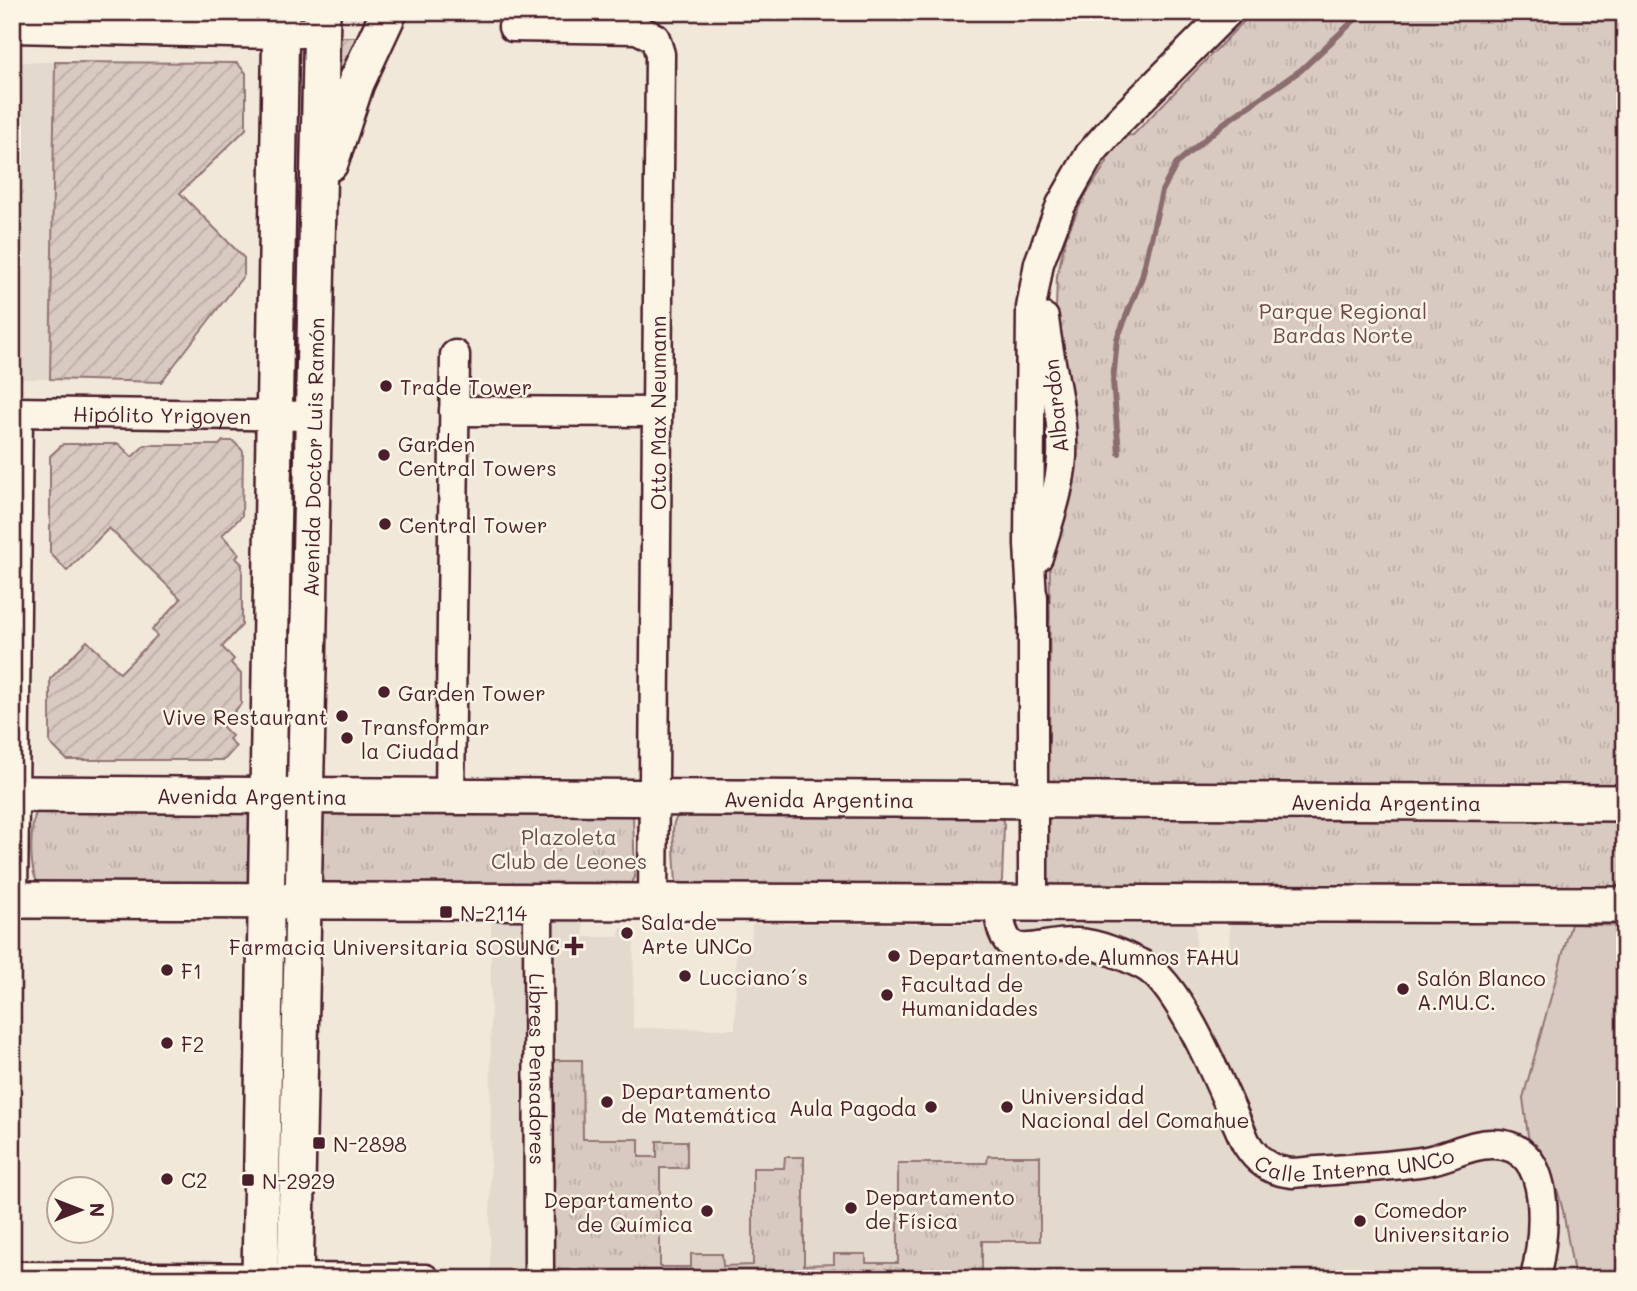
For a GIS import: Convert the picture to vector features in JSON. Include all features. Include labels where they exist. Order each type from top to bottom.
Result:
[{"type":"main road","points":[[322,22],[360,26],[383,12]]},
{"type":"main road","points":[[316,232],[337,137],[356,83],[389,12]]},
{"type":"main road","name":"Avenida Doctor Luis Ramón","points":[[295,1278],[322,22]]},
{"type":"main road","name":"Avenida Doctor Luis Ramón","points":[[260,1277],[281,23]]},
{"type":"main road","name":"Avenida Argentina","points":[[13,794],[1625,803]]},
{"type":"main road","points":[[13,900],[1625,905]]},
{"type":"street","name":"Albardón","points":[[1032,903],[1032,617],[1029,544],[1031,308],[1035,273],[1075,178],[1099,143],[1228,12]]},
{"type":"street","points":[[12,28],[322,22]]},
{"type":"street","name":"Otto Max Neumann","points":[[513,27],[624,27],[647,33],[654,38],[660,54],[653,902]]},
{"type":"street","points":[[450,797],[455,355]]},
{"type":"street","points":[[454,411],[657,412]]},
{"type":"street","points":[[13,900],[15,412]]},
{"type":"street","name":"Hipólito Yrigoyen","points":[[15,412],[313,416]]},
{"type":"street","name":"Libres Pensadores","points":[[538,901],[539,1279]]},
{"type":"street","name":"Calle Interna UNCo","points":[[998,903],[1003,938],[1014,946],[1032,949],[1076,943],[1093,946],[1142,964],[1164,980],[1179,1003],[1246,1143],[1254,1155],[1271,1169],[1292,1173],[1427,1161],[1489,1144],[1517,1150],[1537,1175],[1543,1200],[1535,1279]]},
{"type":"street","points":[[12,1276],[425,1279]]},
{"type":"shaded area","points":[[12,62],[55,62],[50,379],[12,379]]},
{"type":"shaded area","name":"Universidad Nacional del Comahue","points":[[491,920],[583,921],[584,937],[619,937],[620,928],[634,928],[633,1028],[735,1029],[736,952],[751,952],[752,924],[1196,924],[1196,955],[1229,955],[1230,924],[1571,924],[1523,1098],[1524,1117],[1536,1154],[1558,1192],[1575,1279],[490,1279]]},
{"type":"green space","name":"Parque Regional Bardas Norte","points":[[1243,12],[1625,12],[1625,791],[1050,783],[1047,778],[1043,762],[1049,741],[1051,317],[1056,308],[1057,276],[1066,237],[1082,201],[1107,162],[1106,151],[1119,136],[1133,135],[1250,15],[1240,15]]},
{"type":"green space","points":[[374,32],[335,119],[336,37],[356,37]]},
{"type":"green space","points":[[55,62],[237,63],[246,73],[246,129],[180,193],[244,258],[244,275],[161,382],[50,379]]},
{"type":"green space","points":[[223,441],[233,441],[243,451],[242,516],[222,535],[239,554],[236,558],[242,564],[242,625],[222,647],[234,659],[231,663],[241,674],[241,704],[222,726],[232,736],[229,739],[236,747],[224,760],[67,760],[50,743],[50,679],[87,641],[120,673],[157,636],[152,630],[181,599],[109,528],[67,571],[50,553],[50,456],[63,444],[119,444],[132,457],[145,445],[219,445]]},
{"type":"green space","points":[[37,810],[247,812],[250,817],[250,880],[246,884],[39,885],[33,869],[31,848]]},
{"type":"green space","points":[[681,811],[1001,815],[1004,825],[1002,881],[998,886],[676,885],[673,830],[674,822]]},
{"type":"green space","name":"Plazoleta Club de Leones","points":[[317,813],[633,815],[635,877],[631,885],[321,886]]},
{"type":"green space","points":[[1625,813],[1625,895],[1049,886],[1047,883],[1046,817],[1049,814]]},
{"type":"green space","points":[[1571,924],[1625,926],[1625,1279],[1575,1279],[1558,1192],[1528,1136],[1523,1098]]},
{"type":"green space","points":[[550,1060],[582,1060],[583,1139],[639,1139],[639,1157],[657,1157],[657,1141],[687,1141],[687,1168],[660,1168],[660,1267],[691,1267],[691,1254],[722,1254],[723,1266],[753,1265],[753,1168],[784,1168],[785,1157],[804,1157],[804,1265],[834,1264],[834,1254],[866,1254],[866,1263],[898,1263],[898,1163],[987,1163],[988,1156],[1040,1156],[1040,1241],[982,1241],[982,1279],[620,1279],[619,1274],[558,1273],[552,1267]]},
{"type":"waterway","points":[[1119,453],[1113,381],[1117,339],[1142,277],[1162,191],[1177,163],[1224,123],[1301,70],[1363,12]]},
{"type":"place","name":"Trade Tower","points":[[386,386]]},
{"type":"place","name":"Garden Central Towers","points":[[384,455]]},
{"type":"place","name":"Central Tower","points":[[385,524]]},
{"type":"place","name":"Garden Tower","points":[[384,692]]},
{"type":"place","name":"Vive Restaurant","points":[[342,716]]},
{"type":"place","name":"Transformar la Ciudad","points":[[347,738]]},
{"type":"place","name":"N-2114","points":[[446,912]]},
{"type":"place","name":"Sala de Arte UNCo","points":[[627,933]]},
{"type":"place","name":"Farmacia Universitaria SOSUNC","points":[[574,946]]},
{"type":"place","name":"Departamento de Alumnos FAHU","points":[[894,956]]},
{"type":"place","name":"F1","points":[[167,970]]},
{"type":"place","name":"Lucciano´s","points":[[685,976]]},
{"type":"place","name":"Salón Blanco A.MU.C.","points":[[1403,989]]},
{"type":"place","name":"Facultad de Humanidades","points":[[887,995]]},
{"type":"place","name":"F2","points":[[167,1043]]},
{"type":"place","name":"Departamento de Matemática","points":[[607,1102]]},
{"type":"place","name":"Aula Pagoda","points":[[931,1107]]},
{"type":"place","name":"Universidad Nacional del Comahue","points":[[1007,1107]]},
{"type":"place","name":"N-2898","points":[[319,1143]]},
{"type":"place","name":"C2","points":[[167,1179]]},
{"type":"place","name":"N-2929","points":[[248,1180]]},
{"type":"place","name":"Departamento de Física","points":[[851,1208]]},
{"type":"place","name":"Departamento de Química","points":[[707,1211]]},
{"type":"place","name":"Comedor Universitario","points":[[1360,1221]]}]
